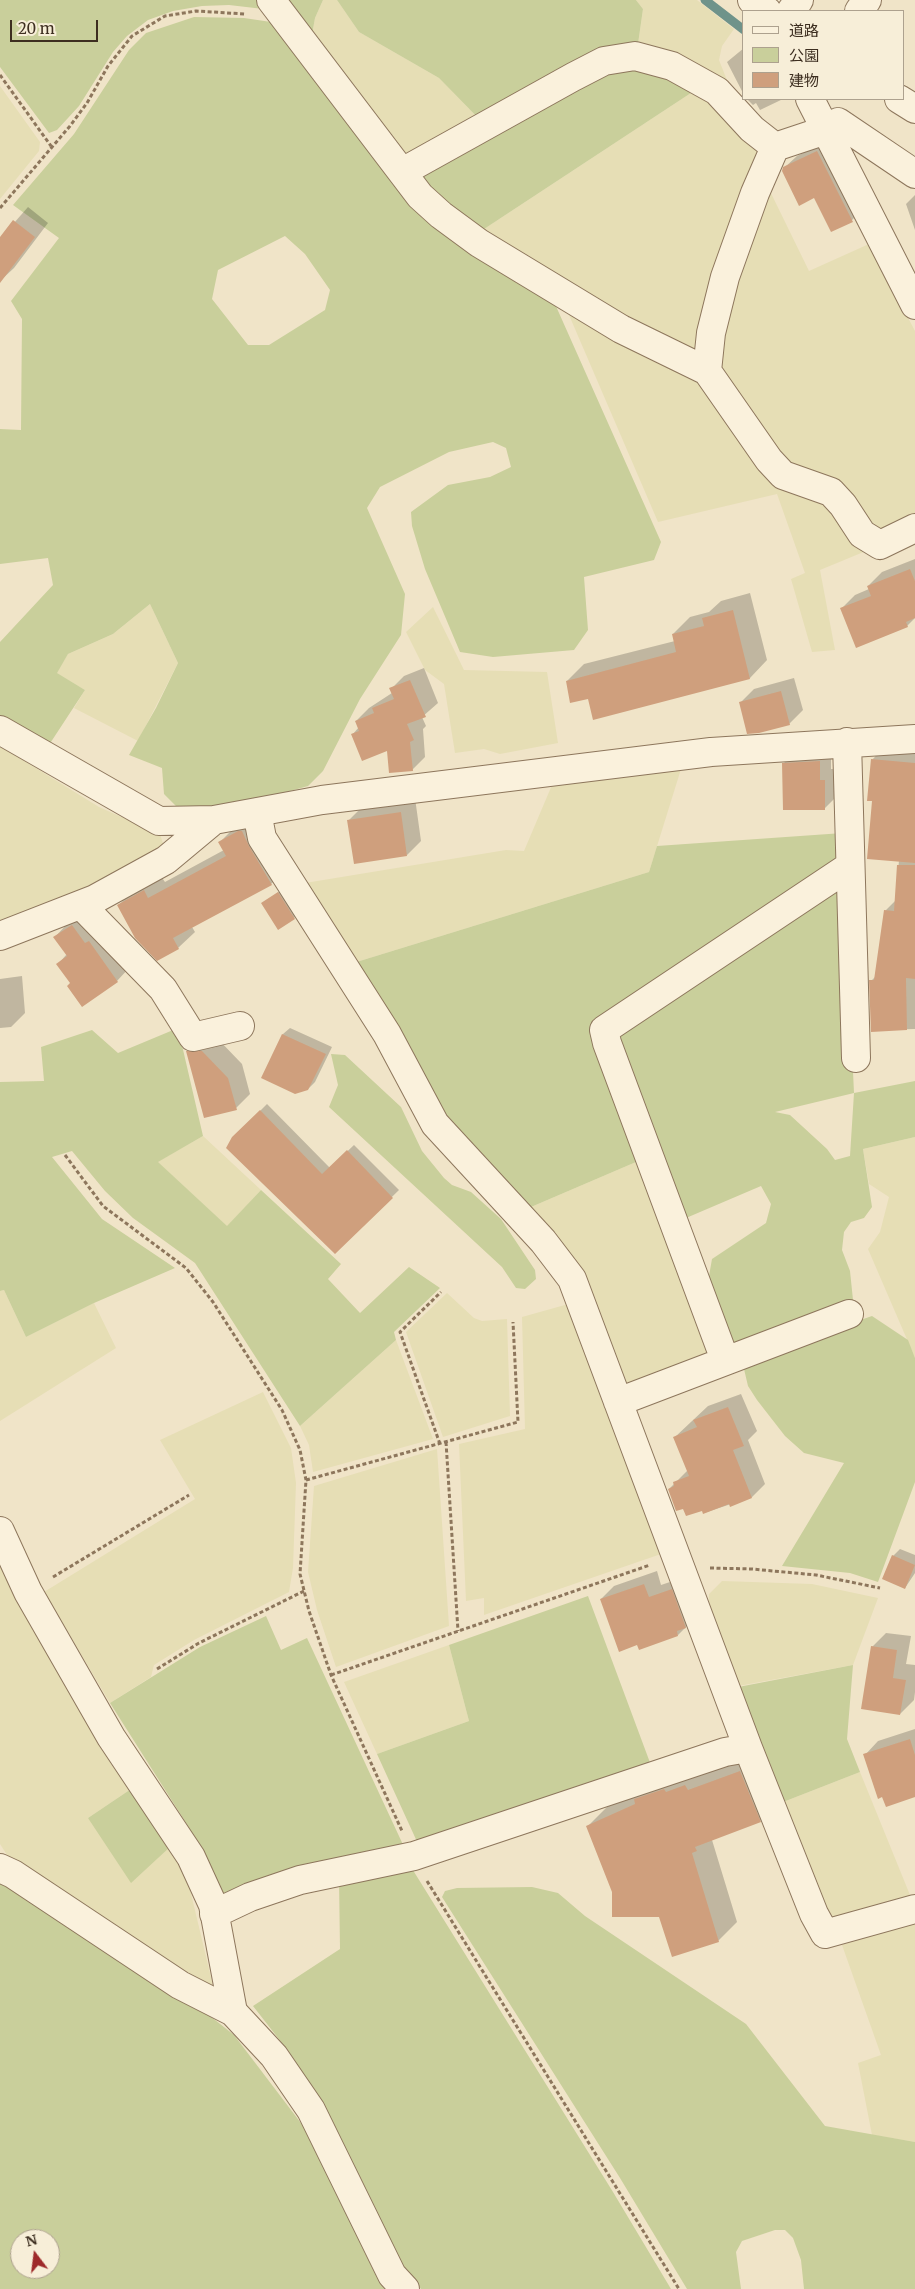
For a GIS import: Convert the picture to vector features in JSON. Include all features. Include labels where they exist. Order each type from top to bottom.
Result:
[{"type":"street","points":[[752,0],[765,10]]},
{"type":"street","points":[[279,10],[404,171],[420,196],[442,215],[479,242],[620,330],[707,370],[769,460],[783,475],[831,492],[843,505],[862,534],[880,545],[915,528]]},
{"type":"street","points":[[404,171],[573,77],[604,62],[635,56],[672,66],[717,91],[752,129],[775,147]]},
{"type":"street","points":[[811,100],[915,305]]},
{"type":"street","points":[[901,100],[915,109]]},
{"type":"street","points":[[707,370],[711,333],[725,277],[755,192],[775,147],[826,130],[838,122],[915,174]]},
{"type":"street","points":[[0,730],[159,821],[214,820],[322,800],[711,752],[915,739]]},
{"type":"street","points":[[847,742],[856,1058]]},
{"type":"street","points":[[257,812],[262,838],[386,1034],[435,1124],[543,1241],[572,1279],[748,1748],[814,1914],[825,1934],[915,1909]]},
{"type":"street","points":[[0,936],[81,905],[166,860],[214,820]]},
{"type":"street","points":[[725,1360],[607,1043],[604,1030],[850,866]]},
{"type":"street","points":[[81,905],[163,989],[193,1036],[240,1026]]},
{"type":"street","points":[[618,1402],[849,1314]]},
{"type":"street","points":[[0,1531],[28,1592],[111,1737],[191,1857],[212,1905],[233,2012]]},
{"type":"street","points":[[214,1914],[250,1897],[300,1880],[414,1856],[726,1752],[748,1748]]},
{"type":"street","points":[[0,1868],[13,1874],[180,1985],[233,2012],[274,2056],[311,2110],[392,2275],[405,2289]]},
{"type":"path","points":[[0,208],[81,111],[108,66],[132,36],[166,16],[196,11],[257,15],[279,10]]},
{"type":"path","points":[[0,75],[51,146]]},
{"type":"path","points":[[65,1154],[103,1206],[186,1268],[213,1302],[282,1410],[300,1450],[306,1480],[300,1574],[331,1675],[421,1871],[679,2289]]},
{"type":"path","points":[[440,1444],[400,1332],[441,1292]]},
{"type":"path","points":[[306,1480],[518,1422],[513,1322]]},
{"type":"path","points":[[446,1442],[458,1631]]},
{"type":"path","points":[[28,1592],[189,1495]]},
{"type":"path","points":[[331,1675],[458,1631],[679,1564],[701,1568],[752,1569],[816,1575],[880,1588]]},
{"type":"path","points":[[157,1669],[199,1643],[304,1591]]},
{"type":"shaded area","points":[[323,0],[337,0],[359,32],[439,78],[483,123],[429,154],[398,156],[311,40],[315,18]]},
{"type":"shaded area","points":[[636,0],[697,0],[734,29],[722,46],[719,60],[734,98],[637,51],[643,9]]},
{"type":"shaded area","points":[[0,86],[40,142],[39,151],[0,199]]},
{"type":"shaded area","points":[[697,89],[759,150],[702,363],[478,233]]},
{"type":"shaded area","points":[[766,183],[809,271],[869,244],[915,331],[915,525],[882,538],[794,472],[721,383],[713,343]]},
{"type":"shaded area","points":[[566,308],[690,371],[824,496],[866,551],[820,570],[835,650],[812,652],[791,579],[805,573],[777,494],[658,522]]},
{"type":"shaded area","points":[[150,604],[178,663],[138,741],[74,708],[85,690],[56,673],[68,654],[113,634]]},
{"type":"shaded area","points":[[433,607],[464,670],[547,672],[558,743],[500,754],[484,749],[455,753],[444,684],[425,670],[406,632]]},
{"type":"shaded area","points":[[0,746],[99,807],[160,834],[165,850],[76,897],[0,929]]},
{"type":"shaded area","points":[[681,769],[649,872],[350,964],[299,884],[506,850],[524,851],[552,785]]},
{"type":"shaded area","points":[[203,1136],[261,1190],[227,1227],[157,1162]]},
{"type":"shaded area","points":[[915,1137],[915,1358],[868,1249],[880,1232],[889,1197],[869,1184],[863,1149]]},
{"type":"shaded area","points":[[643,1159],[714,1352],[629,1394],[524,1210]]},
{"type":"shaded area","points":[[4,1290],[26,1337],[94,1303],[116,1348],[0,1421],[0,1291]]},
{"type":"shaded area","points":[[447,1293],[474,1318],[482,1321],[507,1319],[510,1416],[443,1437],[406,1332]]},
{"type":"shaded area","points":[[572,1303],[661,1554],[484,1615],[484,1598],[466,1601],[459,1444],[525,1429],[522,1317]]},
{"type":"shaded area","points":[[396,1340],[433,1439],[313,1472],[309,1445],[300,1426]]},
{"type":"shaded area","points":[[263,1392],[291,1448],[296,1483],[293,1568],[289,1592],[194,1640],[154,1665],[151,1677],[110,1703],[44,1592],[195,1499],[160,1440]]},
{"type":"shaded area","points":[[437,1449],[449,1626],[336,1667],[317,1610],[308,1572],[314,1486]]},
{"type":"shaded area","points":[[0,1560],[134,1787],[88,1818],[171,1846],[188,1881],[214,1990],[157,1958],[9,1858],[0,1844]]},
{"type":"shaded area","points":[[722,1581],[812,1584],[878,1598],[853,1665],[733,1687],[707,1621],[709,1594]]},
{"type":"shaded area","points":[[449,1645],[469,1721],[377,1754],[344,1682]]},
{"type":"shaded area","points":[[860,1772],[912,1900],[834,1922],[821,1915],[778,1804]]},
{"type":"shaded area","points":[[915,1922],[915,2142],[872,2135],[858,2063],[881,2055],[842,1945]]},
{"type":"green space","points":[[0,0],[265,0],[272,10],[229,5],[202,6],[173,11],[148,20],[127,36],[113,52],[79,106],[57,130],[49,133],[0,67]]},
{"type":"green space","points":[[286,0],[323,0],[315,18],[311,40]]},
{"type":"green space","points":[[337,0],[636,0],[643,9],[637,51],[483,123],[439,78],[359,32]]},
{"type":"green space","points":[[194,17],[244,18],[271,22],[401,189],[555,304],[661,542],[654,560],[584,577],[588,630],[574,650],[493,657],[460,652],[425,569],[412,526],[411,512],[448,485],[490,477],[511,467],[506,448],[493,442],[449,452],[380,487],[367,508],[405,594],[401,635],[360,699],[323,771],[308,786],[211,809],[179,809],[164,794],[162,768],[129,755],[156,708],[178,663],[150,604],[113,634],[68,654],[57,673],[85,690],[47,748],[0,718],[0,642],[53,585],[48,558],[0,564],[0,429],[21,430],[22,319],[11,301],[59,238],[13,205],[74,134],[129,50],[146,33]],"holes":[[[285,236],[305,254],[330,290],[325,310],[269,345],[248,345],[212,299],[218,270]]]},
{"type":"green space","points":[[622,64],[697,89],[478,233],[435,202],[419,171]]},
{"type":"green space","points":[[843,833],[844,864],[609,1016],[643,1159],[524,1210],[466,1150],[350,964],[649,872],[657,846]]},
{"type":"green space","points":[[844,879],[854,1093],[915,1081],[915,1137],[863,1149],[872,1207],[864,1218],[851,1222],[844,1232],[842,1250],[850,1271],[853,1300],[850,1307],[735,1348],[713,1306],[709,1276],[712,1259],[766,1223],[771,1204],[761,1186],[679,1221],[616,1031]],"holes":[[[854,1093],[850,1156],[835,1160],[827,1149],[790,1115],[775,1112]]]},
{"type":"green space","points":[[178,1028],[203,1136],[158,1162],[227,1226],[261,1190],[341,1264],[328,1279],[360,1313],[409,1267],[440,1288],[394,1332],[396,1340],[300,1426],[195,1263],[133,1218],[105,1191],[72,1151],[52,1157],[102,1219],[175,1268],[94,1303],[26,1337],[4,1290],[0,1291],[0,1082],[44,1081],[41,1047],[92,1030],[118,1053]]},
{"type":"green space","points":[[331,1054],[345,1055],[401,1107],[422,1151],[444,1178],[452,1185],[471,1192],[501,1219],[535,1270],[536,1279],[525,1289],[516,1288],[502,1267],[329,1107],[338,1085]]},
{"type":"green space","points":[[872,1316],[908,1340],[915,1358],[915,1482],[878,1582],[850,1573],[782,1566],[844,1463],[804,1453],[785,1436],[748,1386],[744,1369],[745,1360]]},
{"type":"green space","points":[[588,1596],[652,1768],[419,1846],[377,1754],[469,1721],[449,1645]]},
{"type":"green space","points":[[266,1616],[281,1650],[307,1638],[405,1849],[225,1902],[188,1826],[110,1703],[200,1647]]},
{"type":"green space","points":[[853,1665],[847,1739],[860,1772],[778,1804],[733,1688]]},
{"type":"green space","points":[[134,1787],[171,1846],[131,1883],[88,1818]]},
{"type":"green space","points":[[411,1867],[613,2192],[671,2289],[421,2289],[402,2266],[320,2105],[289,2052],[253,2006],[340,1949],[339,1878]]},
{"type":"green space","points":[[0,1877],[200,2008],[234,2035],[310,2135],[373,2269],[389,2289],[0,2289]]},
{"type":"green space","points":[[532,1887],[558,1893],[585,1916],[746,2024],[825,2126],[915,2142],[915,2289],[804,2289],[801,2260],[793,2238],[785,2230],[775,2230],[742,2241],[736,2252],[741,2289],[687,2289],[620,2178],[442,1897],[445,1891],[457,1888]]},
{"type":"building","points":[[817,151],[853,222],[831,232],[814,198],[799,206],[782,171],[783,167]]},
{"type":"building","points":[[13,220],[35,237],[0,283],[0,237]]},
{"type":"building","points":[[910,569],[915,581],[915,618],[906,622],[908,627],[856,648],[840,608],[871,596],[867,586]]},
{"type":"building","points":[[733,610],[750,679],[593,720],[588,699],[570,703],[566,681],[676,652],[672,634],[704,626],[702,618]]},
{"type":"building","points":[[410,680],[426,717],[407,724],[414,740],[410,742],[413,771],[389,773],[387,751],[362,761],[351,734],[359,731],[355,721],[374,713],[372,708],[394,699],[389,688]]},
{"type":"building","points":[[781,691],[790,725],[747,734],[739,702]]},
{"type":"building","points":[[871,759],[915,763],[915,863],[867,859],[872,801],[867,801]]},
{"type":"building","points":[[820,761],[820,780],[825,780],[825,810],[783,810],[782,763]]},
{"type":"building","points":[[401,812],[407,856],[354,864],[347,820]]},
{"type":"building","points":[[238,831],[242,831],[272,885],[173,938],[179,949],[157,961],[135,938],[117,905],[144,890],[148,898],[226,856],[218,842]]},
{"type":"building","points":[[897,865],[915,865],[915,979],[906,978],[907,1030],[871,1032],[869,980],[874,980],[884,910],[894,911]]},
{"type":"building","points":[[278,892],[295,919],[278,930],[261,903]]},
{"type":"building","points":[[72,925],[85,943],[89,941],[118,982],[82,1007],[67,986],[70,983],[56,964],[67,956],[53,937]]},
{"type":"building","points":[[282,1034],[326,1054],[308,1090],[295,1094],[261,1078]]},
{"type":"building","points":[[186,1051],[202,1051],[228,1078],[237,1110],[204,1118]]},
{"type":"building","points":[[260,1110],[322,1174],[347,1150],[393,1198],[335,1254],[226,1148],[232,1137]]},
{"type":"building","points":[[728,1407],[744,1446],[733,1450],[752,1498],[730,1507],[729,1504],[703,1514],[702,1511],[686,1516],[683,1509],[676,1511],[668,1489],[674,1486],[673,1482],[689,1476],[673,1437],[697,1427],[693,1420]]},
{"type":"building","points":[[892,1555],[915,1565],[905,1589],[882,1579]]},
{"type":"building","points":[[644,1584],[649,1597],[672,1589],[686,1628],[677,1631],[678,1636],[639,1650],[637,1645],[619,1652],[600,1599]]},
{"type":"building","points":[[871,1646],[897,1650],[893,1678],[906,1680],[900,1715],[861,1709]]},
{"type":"building","points":[[910,1739],[915,1755],[915,1797],[886,1807],[882,1797],[878,1799],[863,1754]]},
{"type":"building","points":[[740,1771],[761,1822],[695,1847],[697,1851],[692,1853],[719,1942],[672,1957],[659,1917],[612,1917],[612,1892],[586,1826],[635,1804],[634,1799],[664,1789],[666,1792],[685,1785],[688,1790]]},
{"type":"waterway","points":[[705,0],[742,28]]}]
